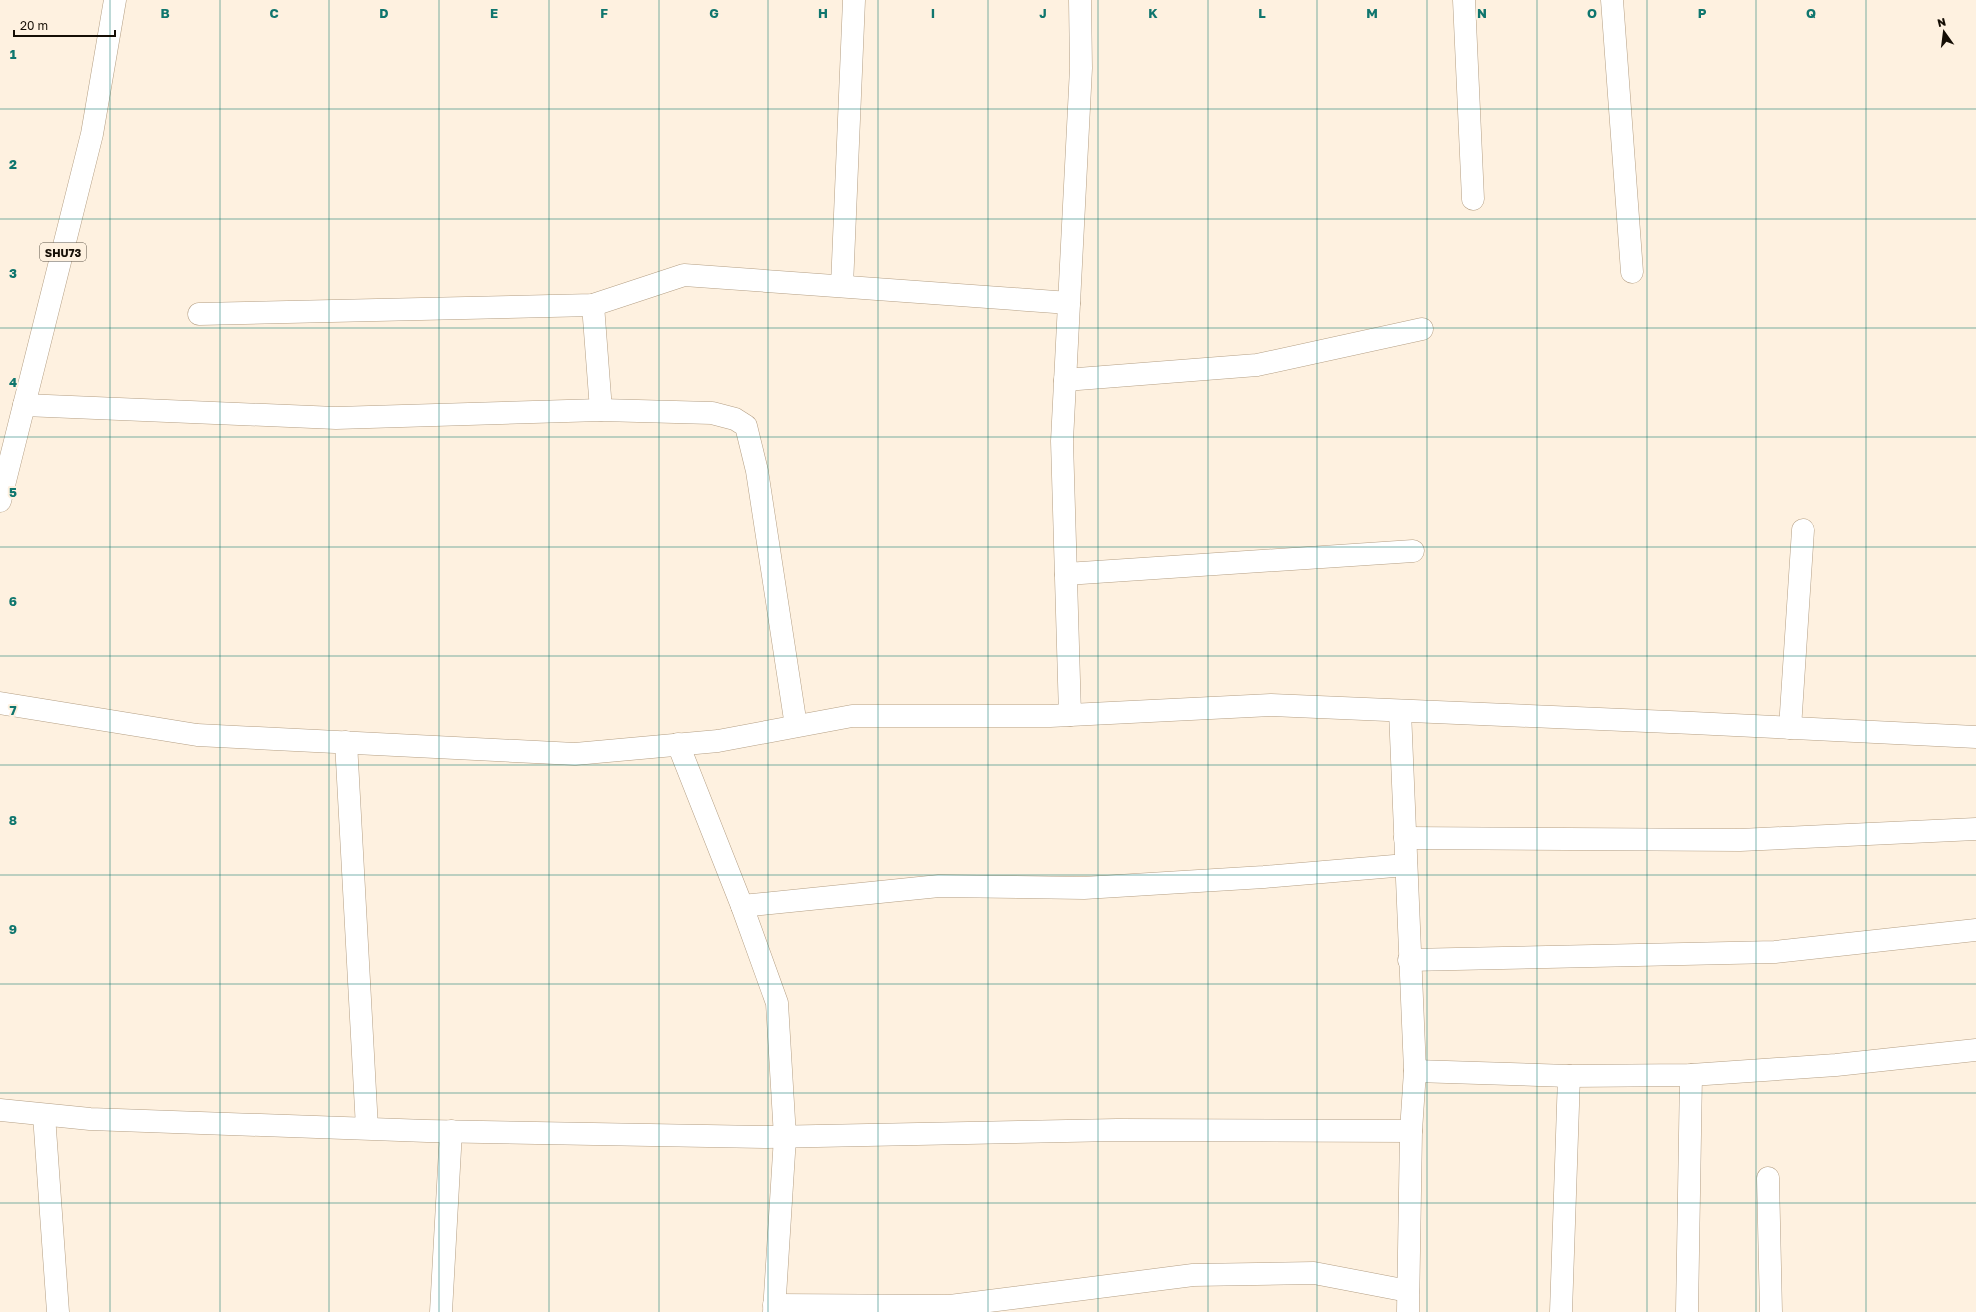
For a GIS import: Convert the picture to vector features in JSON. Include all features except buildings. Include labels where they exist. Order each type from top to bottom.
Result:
[{"type":"street","name":"SHU73","points":[[0,501],[92,134],[115,0]]},
{"type":"street","points":[[842,286],[854,0]]},
{"type":"street","points":[[1070,715],[1062,442],[1081,68],[1080,0]]},
{"type":"street","points":[[1464,0],[1473,199]]},
{"type":"street","points":[[1612,0],[1632,272]]},
{"type":"street","points":[[198,314],[593,305],[684,274],[1069,302]]},
{"type":"street","points":[[593,305],[601,410]]},
{"type":"street","points":[[1065,380],[1257,365],[1422,329]]},
{"type":"street","points":[[24,405],[336,418],[601,410],[712,413],[735,419],[746,426],[757,471],[796,726]]},
{"type":"street","points":[[1790,728],[1803,530]]},
{"type":"street","points":[[1066,574],[1414,551]]},
{"type":"street","points":[[0,703],[197,735],[575,754],[718,740],[852,716],[1070,715],[1271,705],[1976,737]]},
{"type":"street","points":[[678,744],[742,906],[777,1003],[785,1137],[774,1308],[950,1306],[1033,1294],[1208,1275],[1314,1273],[1408,1302],[1411,1131],[1415,1071],[1409,960],[1400,711]]},
{"type":"street","points":[[346,742],[367,1128]]},
{"type":"street","points":[[1404,838],[1740,840],[1976,829]]},
{"type":"street","points":[[742,906],[939,886],[1084,888],[1264,877],[1406,865]]},
{"type":"street","points":[[1409,960],[1775,952],[1976,930]]},
{"type":"street","points":[[1415,1071],[1569,1076],[1692,1076],[1836,1066],[1976,1050]]},
{"type":"street","points":[[1562,1312],[1569,1076]]},
{"type":"street","points":[[1686,1312],[1692,1076]]},
{"type":"street","points":[[0,1110],[90,1119],[451,1131],[785,1137],[1117,1130],[1411,1131]]},
{"type":"street","points":[[44,1115],[58,1312]]},
{"type":"street","points":[[441,1312],[451,1131]]},
{"type":"street","points":[[1768,1178],[1771,1312]]}]
